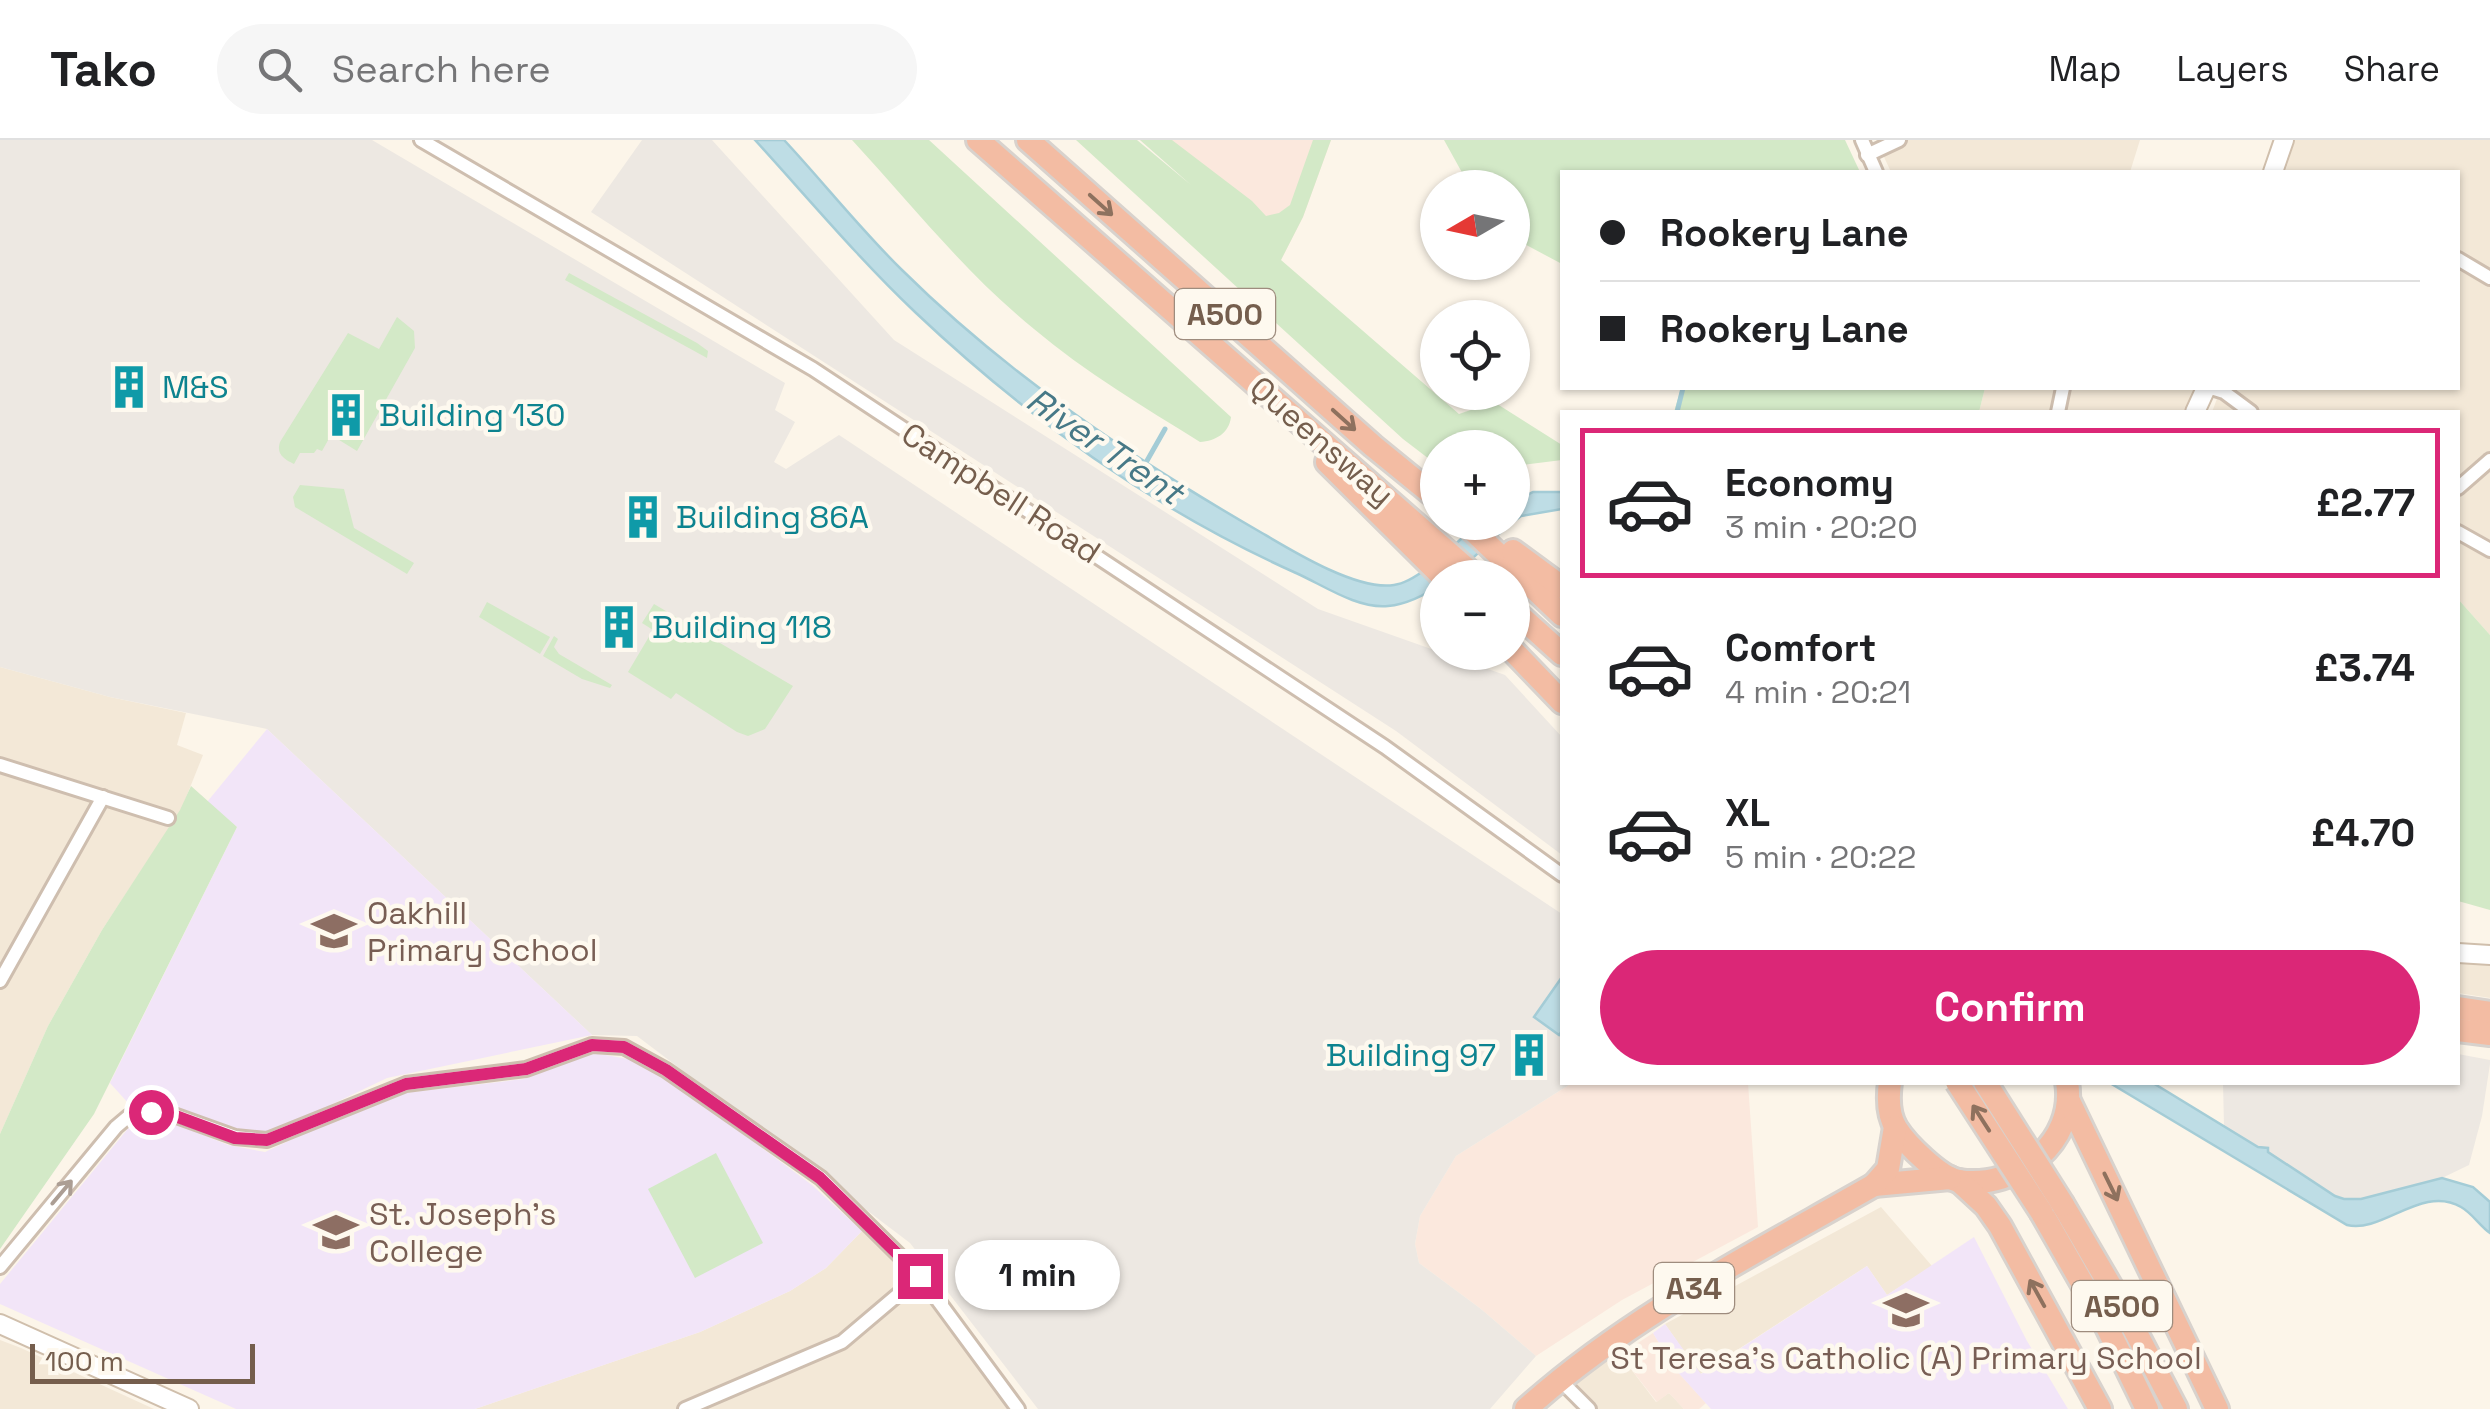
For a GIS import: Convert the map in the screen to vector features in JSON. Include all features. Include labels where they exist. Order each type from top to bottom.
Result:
[{"type":"highway","name":"Queensway","points":[[978,140],[1242,372],[1360,496],[1433,551]]},
{"type":"highway","name":"Queensway","points":[[1028,140],[1420,483]]},
{"type":"highway","points":[[1488,540],[1514,560]]},
{"type":"highway","points":[[1492,540],[1514,560]]},
{"type":"highway","points":[[1433,551],[1437,560]]},
{"type":"highway","points":[[1433,551],[1448,560]]},
{"type":"highway","points":[[1530,569],[1560,586]]},
{"type":"highway","points":[[1530,578],[1560,613]]},
{"type":"highway","points":[[1530,625],[1560,652]]},
{"type":"highway","points":[[1530,669],[1560,700]]},
{"type":"highway","points":[[2460,1008],[2490,1013]]},
{"type":"highway","points":[[2460,1030],[2490,1034]]},
{"type":"highway","points":[[1874,1085],[1893,1122],[1918,1154],[1986,1206],[2000,1226],[2100,1409]]},
{"type":"highway","points":[[1874,1186],[1888,1169],[1893,1122],[1890,1085]]},
{"type":"highway","name":"A500","points":[[1959,1085],[2121,1304],[2176,1409]]},
{"type":"highway","name":"A500","points":[[1987,1085],[2053,1209],[2147,1409]]},
{"type":"highway","points":[[1954,1180],[1997,1179],[2034,1163],[2057,1135],[2069,1088]]},
{"type":"highway","points":[[2069,1088],[2217,1409]]},
{"type":"highway","name":"A34","points":[[1526,1409],[1674,1299],[1874,1186],[1954,1180]]},
{"type":"main road","points":[[2275,170],[2284,140]]},
{"type":"main road","points":[[2197,410],[2212,390]]},
{"type":"main road","points":[[2460,953],[2490,954]]},
{"type":"main road","points":[[0,1324],[188,1409]]},
{"type":"street","name":"Campbell Road","points":[[421,140],[813,369],[1385,747],[1560,874]]},
{"type":"street","points":[[1862,140],[1875,170]]},
{"type":"street","points":[[1867,155],[1899,140]]},
{"type":"street","points":[[2460,260],[2490,278]]},
{"type":"street","points":[[2215,390],[2249,410]]},
{"type":"street","points":[[2460,486],[2490,460]]},
{"type":"street","points":[[2460,533],[2490,550]]},
{"type":"street","points":[[0,765],[168,818]]},
{"type":"street","points":[[0,981],[103,796]]},
{"type":"street","points":[[0,1267],[129,1116],[170,1114],[235,1138],[267,1140],[406,1084],[526,1069],[592,1045],[624,1047],[666,1070],[820,1178],[920,1276],[1009,1406]]},
{"type":"street","points":[[685,1409],[842,1342],[920,1276]]},
{"type":"street","points":[[1560,1380],[1586,1408]]},
{"type":"shaded area","points":[[0,140],[372,140],[785,383],[775,410],[795,422],[774,462],[786,469],[839,435],[1560,913],[1560,1085],[1569,1085],[1456,1156],[1420,1216],[1415,1244],[1419,1263],[1536,1356],[1490,1409],[1038,1409],[910,1243],[637,1036],[592,1035],[267,729],[110,697],[0,667]]},
{"type":"shaded area","points":[[642,140],[712,140],[894,340],[1318,609],[1420,645],[1420,670],[1491,670],[1505,675],[1560,735],[1560,854],[1396,731],[591,212]]},
{"type":"shaded area","points":[[1140,140],[1331,140],[1303,217],[1281,260]]},
{"type":"shaded area","points":[[1876,140],[2140,140],[2131,170],[1890,170]]},
{"type":"shaded area","points":[[2295,140],[2490,140],[2490,635],[2460,601],[2460,410],[2213,410],[2220,390],[2460,390],[2460,170],[2286,170]]},
{"type":"shaded area","points":[[1984,390],[2193,390],[2188,410],[1980,410]]},
{"type":"shaded area","points":[[0,667],[186,713],[177,745],[203,755],[181,810],[102,930],[48,1026],[0,1134]]},
{"type":"shaded area","name":"Oakhill Primary School","points":[[267,729],[592,1035],[387,1078],[272,1133],[243,1132],[167,1105],[129,1104],[110,1083],[237,827],[207,802]]},
{"type":"shaded area","points":[[2460,960],[2490,962],[2490,998],[2460,993]]},
{"type":"shaded area","name":"St. Joseph's College","points":[[600,1054],[639,1061],[812,1185],[862,1231],[826,1268],[790,1291],[700,1332],[475,1409],[236,1409],[0,1304],[0,1284],[131,1125],[171,1122],[228,1145],[265,1152],[353,1111],[404,1093],[524,1079],[577,1055]]},
{"type":"shaded area","points":[[2460,1054],[2490,1060],[2482,1116],[2469,1165],[2442,1178],[2361,1199],[2335,1196],[2224,1126],[2223,1085],[2460,1085]]},
{"type":"shaded area","points":[[1569,1085],[1748,1085],[1758,1227],[1622,1300],[1536,1356],[1419,1263],[1415,1244],[1420,1216],[1456,1156]]},
{"type":"shaded area","points":[[1881,1207],[1932,1266],[1887,1295],[1867,1266],[1700,1374],[1665,1324]]},
{"type":"shaded area","points":[[862,1231],[908,1275],[1008,1409],[475,1409],[700,1332],[790,1291],[826,1268]]},
{"type":"shaded area","name":"St Teresa's Catholic (A) Primary School","points":[[1974,1237],[2027,1341],[2068,1409],[1711,1409],[1674,1368],[1653,1333],[1665,1324],[1701,1374],[1867,1266],[1887,1295]]},
{"type":"shaded area","points":[[1653,1333],[1674,1368],[1706,1403],[1699,1409],[1684,1409],[1669,1393],[1657,1402],[1620,1355]]},
{"type":"shaded area","points":[[0,1340],[21,1348],[154,1409],[0,1409]]},
{"type":"shaded area","points":[[1611,1343],[1656,1402],[1669,1393],[1684,1409],[1580,1409],[1560,1380]]},
{"type":"green space","points":[[852,140],[929,140],[1231,417],[1225,432],[1200,442],[1053,345],[962,262]]},
{"type":"green space","points":[[1076,140],[1137,140],[1191,185],[1140,140],[1172,140],[1266,216],[1290,205],[1313,140],[1331,140],[1303,217],[1281,260],[1420,380],[1420,410],[1454,410],[1459,414],[1471,410],[1507,410],[1560,444],[1560,460],[1530,464],[1530,430],[1420,430],[1420,452]]},
{"type":"green space","points":[[1444,140],[1845,140],[1859,170],[1560,170],[1560,263],[1530,247],[1530,170],[1461,170]]},
{"type":"green space","points":[[569,273],[697,343],[708,351],[707,358],[565,280]]},
{"type":"green space","points":[[397,317],[414,331],[415,348],[357,451],[331,435],[322,451],[300,453],[294,464],[284,458],[280,442],[348,333],[379,349]]},
{"type":"green space","points":[[1680,390],[1984,390],[1980,410],[1675,410]]},
{"type":"green space","points":[[300,485],[344,489],[354,528],[414,563],[407,574],[295,507],[293,497]]},
{"type":"green space","points":[[2460,601],[2490,635],[2490,910],[2460,902]]},
{"type":"green space","points":[[487,602],[550,637],[540,654],[479,617]]},
{"type":"green space","points":[[654,604],[793,686],[765,729],[748,736],[737,732],[676,693],[671,699],[628,672],[653,630],[642,623]]},
{"type":"green space","points":[[554,636],[558,639],[554,647],[559,654],[612,685],[610,688],[582,679],[543,656]]},
{"type":"green space","points":[[191,786],[237,827],[94,1114],[0,1249],[0,1134],[48,1026]]},
{"type":"green space","points":[[716,1153],[763,1243],[695,1278],[648,1189]]},
{"type":"water","name":"River Trent","points":[[755,140],[784,140],[871,238],[943,309],[1029,380],[1119,445],[1214,505],[1345,576],[1394,585],[1420,573],[1420,596],[1388,606],[1352,600],[1244,548],[1143,491],[1002,389],[894,292]]},
{"type":"water","points":[[1560,492],[1560,509],[1530,514],[1530,493]]},
{"type":"water","points":[[1460,540],[1492,540],[1470,560],[1437,560]]},
{"type":"water","points":[[1560,980],[1560,1034],[1534,1017]]},
{"type":"water","points":[[2113,1085],[2156,1085],[2258,1147],[2268,1148],[2268,1152],[2344,1199],[2361,1199],[2442,1178],[2473,1187],[2490,1202],[2490,1233],[2461,1207],[2432,1201],[2374,1223],[2347,1225]]},
{"type":"waterway","points":[[1678,410],[1682,390]]},
{"type":"waterway","name":"River Trent","points":[[1144,466],[1165,429]]},
{"type":"place","name":"M&S","points":[[129,387]]},
{"type":"place","name":"Building 130","points":[[346,415]]},
{"type":"place","name":"Building 86A","points":[[643,517]]},
{"type":"place","name":"Building 118","points":[[619,627]]},
{"type":"place","name":"Oakhill Primary School","points":[[334,931]]},
{"type":"place","name":"Building 97","points":[[1529,1055]]},
{"type":"place","name":"St. Joseph's College","points":[[336,1232]]},
{"type":"place","name":"St Teresa's Catholic (A) Primary School","points":[[1906,1310]]},
{"type":"route","points":[[151,1112],[170,1114],[235,1138],[267,1140],[406,1084],[526,1069],[592,1045],[624,1047],[666,1070],[820,1178],[920,1276]]}]
